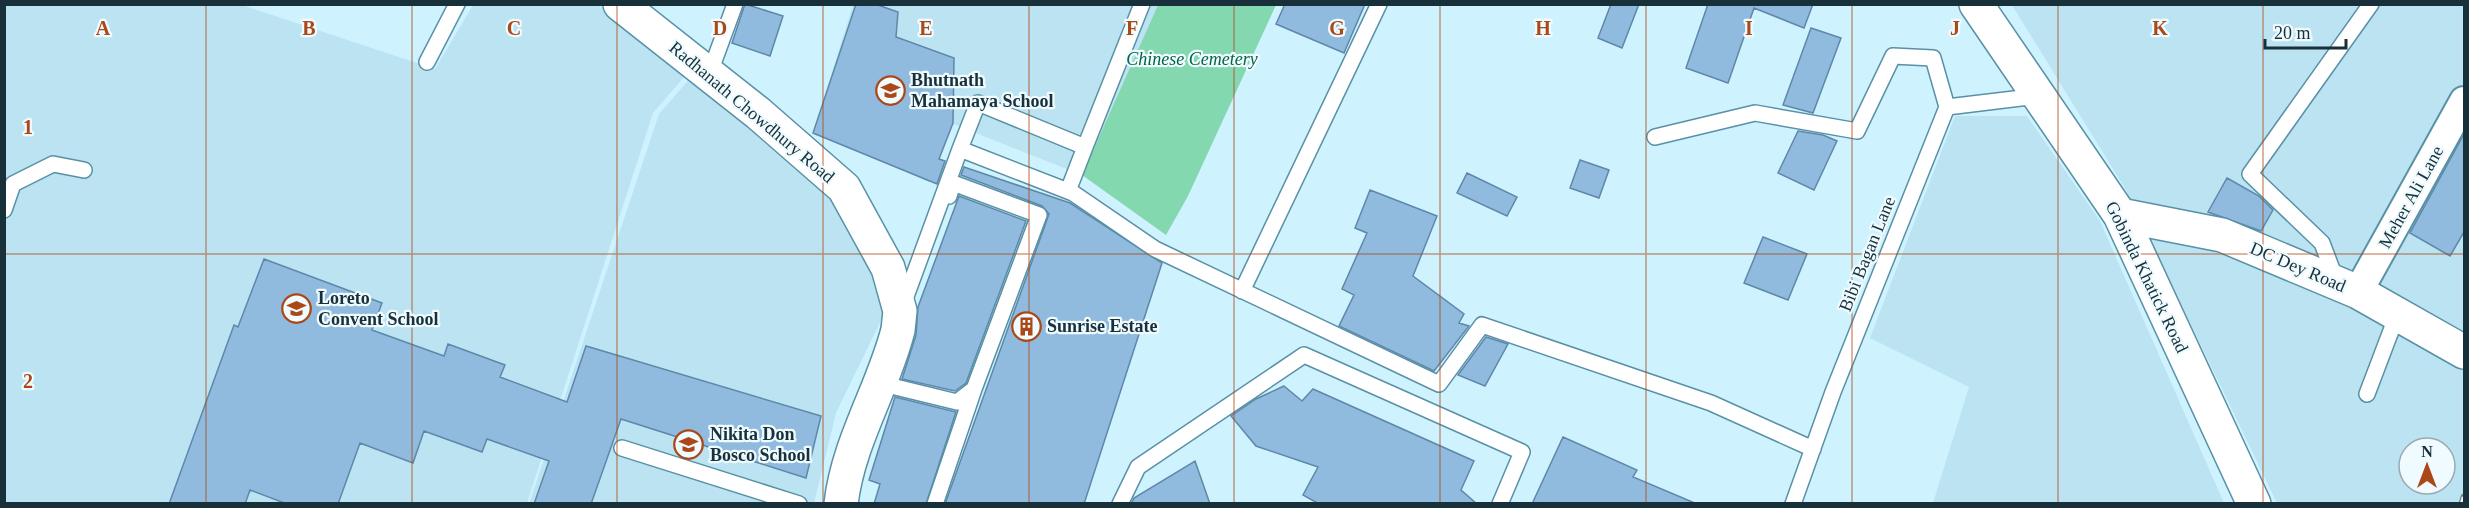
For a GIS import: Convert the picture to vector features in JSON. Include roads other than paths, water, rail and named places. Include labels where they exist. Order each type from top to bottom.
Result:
[{"type":"street","name":"Radhanath Chowdhury Road","points":[[620,4],[844,188],[888,268],[905,313],[883,384],[857,438],[843,487],[841,504]]},
{"type":"street","name":"Gobinda Khatick Road","points":[[1976,4],[2120,215],[2254,504]]},
{"type":"street","name":"Meher Ali Lane","points":[[2347,288],[2464,101]]},
{"type":"street","name":"DC Dey Road","points":[[2120,215],[2222,235],[2347,288],[2464,352]]},
{"type":"lane","points":[[427,62],[457,4]]},
{"type":"lane","points":[[709,75],[735,4]]},
{"type":"lane","points":[[1068,191],[1142,4]]},
{"type":"lane","points":[[1242,291],[1380,4]]},
{"type":"lane","points":[[2347,288],[2322,243],[2250,174],[2372,4]]},
{"type":"lane","points":[[1655,137],[1755,113],[1857,131],[1893,56],[1933,58],[1947,107],[2038,96]]},
{"type":"lane","points":[[905,313],[960,148],[978,103],[1085,147]]},
{"type":"lane","name":"Bibi Bagan Lane","points":[[1793,504],[1947,107]]},
{"type":"lane","points":[[960,148],[1068,191],[1155,249],[1439,384],[1482,325],[1711,403],[1813,449]]},
{"type":"lane","points":[[4,210],[13,184],[53,164],[84,170]]},
{"type":"lane","points":[[905,313],[953,183],[1039,214],[974,389],[935,504]]},
{"type":"lane","points":[[2367,394],[2397,315]]},
{"type":"lane","points":[[1120,504],[1138,467],[1304,355],[1521,452],[1500,504]]},
{"type":"lane","points":[[883,384],[957,402],[974,389]]},
{"type":"lane","points":[[622,448],[799,504]]},
{"type":"railway","points":[[2462,504],[2464,497]]},
{"type":"place","name":"Bhutnath Mahamaya School","points":[[890,90]]},
{"type":"place","name":"Loreto Convent School","points":[[297,308]]},
{"type":"place","name":"Sunrise Estate","points":[[1026,326]]},
{"type":"place","name":"Nikita Don Bosco School","points":[[689,444]]},
{"type":"park label","name":"Chinese Cemetery","points":[[1192,59]]}]
